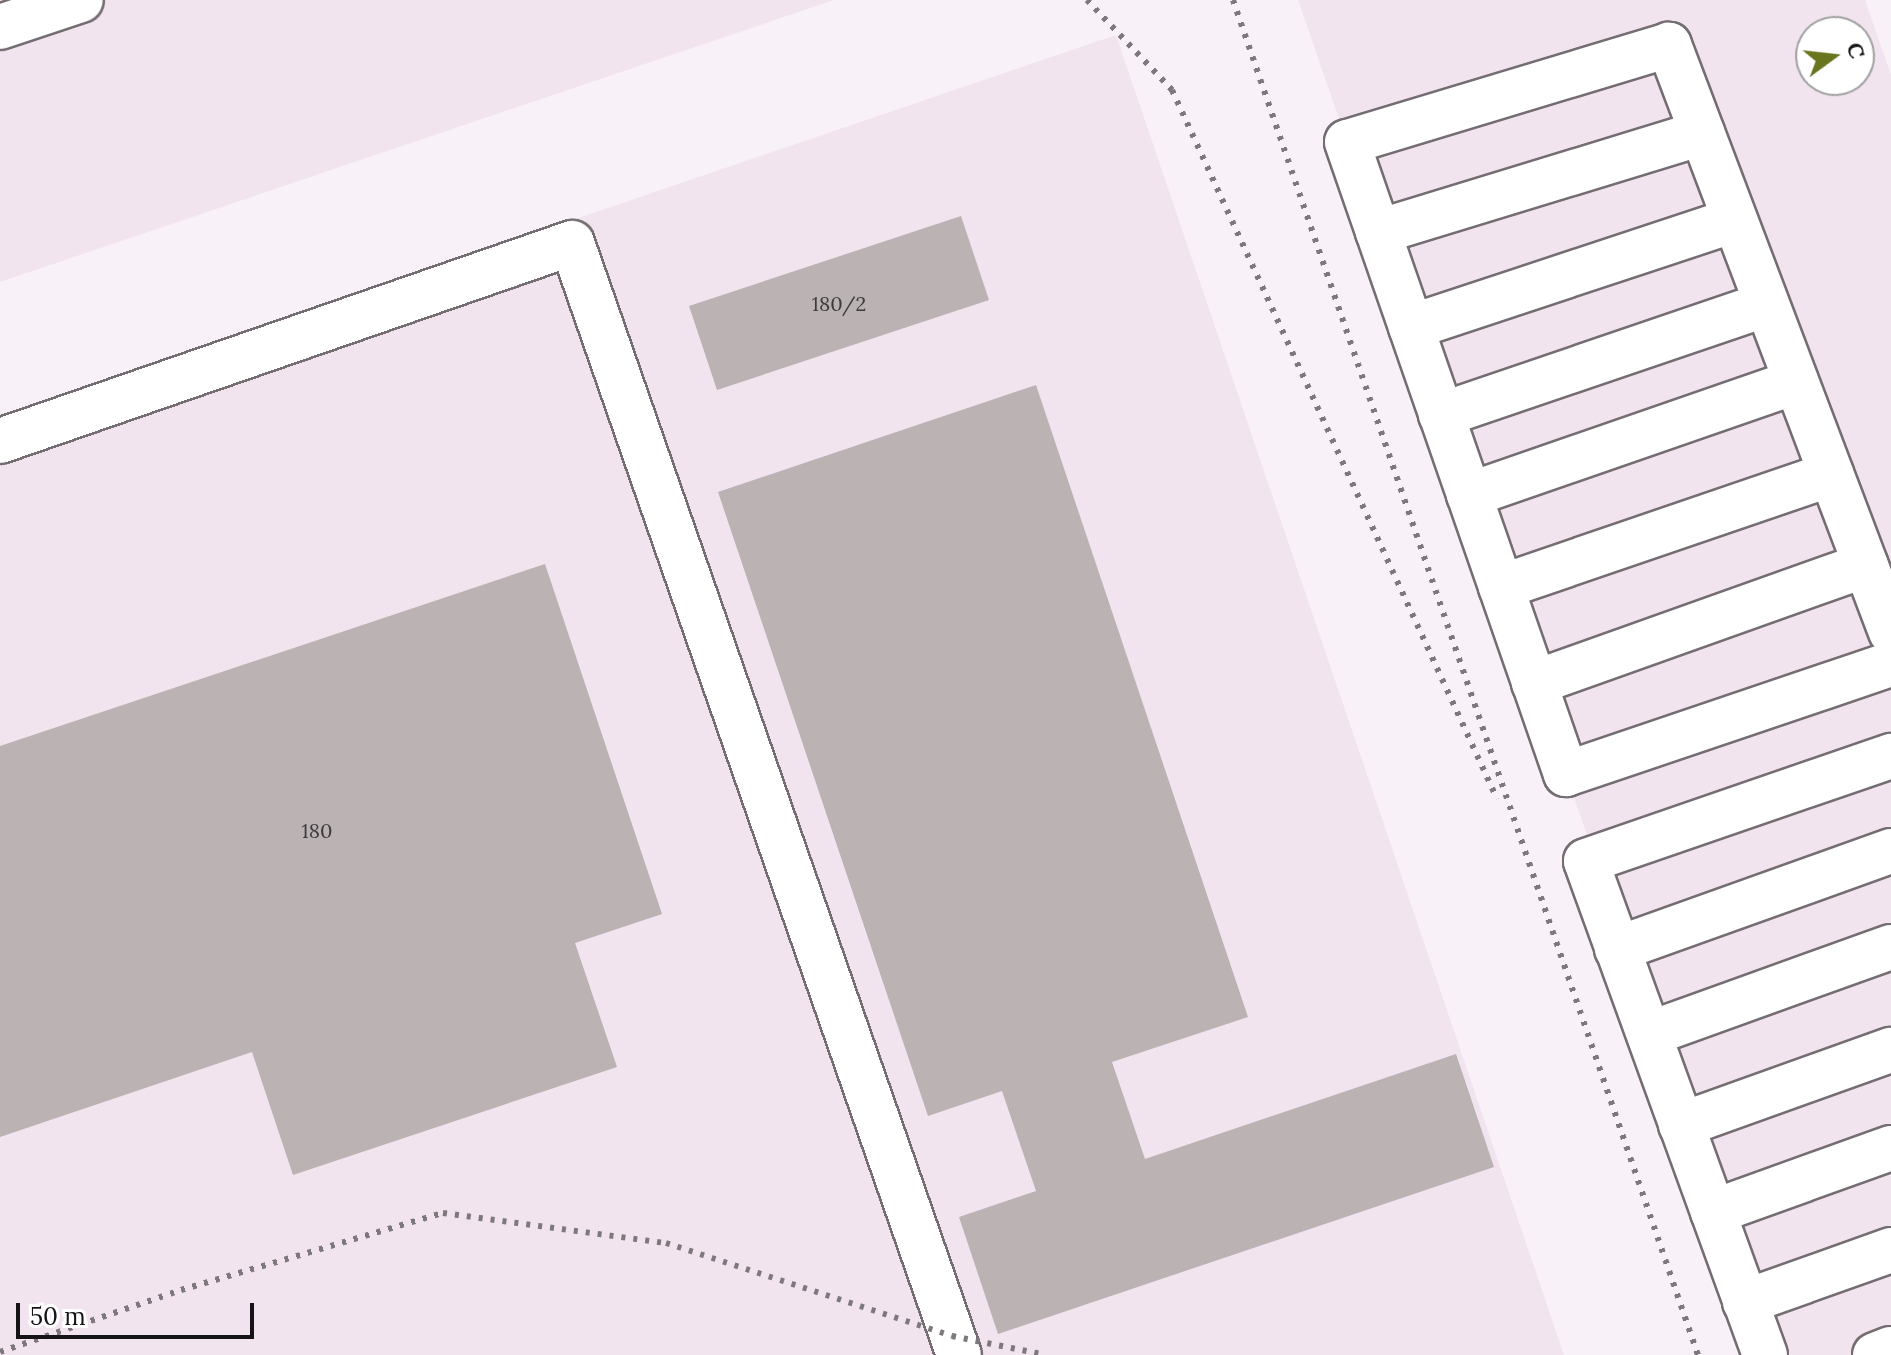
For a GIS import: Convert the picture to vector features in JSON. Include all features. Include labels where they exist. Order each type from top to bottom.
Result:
[{"type":"lane","points":[[0,27],[81,0]]},
{"type":"lane","points":[[1891,632],[1669,45],[1347,142],[1566,774],[1891,664]]},
{"type":"lane","points":[[1378,232],[1702,133]]},
{"type":"lane","points":[[1411,327],[1735,220]]},
{"type":"lane","points":[[0,441],[572,243],[959,1355]]},
{"type":"lane","points":[[1441,415],[1767,304]]},
{"type":"lane","points":[[1469,495],[1796,382]]},
{"type":"lane","points":[[1501,587],[1831,474]]},
{"type":"lane","points":[[1534,683],[1866,565]]},
{"type":"lane","points":[[1765,1355],[1586,861],[1891,756]]},
{"type":"lane","points":[[1617,949],[1891,851]]},
{"type":"lane","points":[[1649,1034],[1891,947]]},
{"type":"lane","points":[[1681,1125],[1891,1050]]},
{"type":"lane","points":[[1713,1212],[1891,1148]]},
{"type":"lane","points":[[1745,1302],[1891,1250]]},
{"type":"lane","points":[[1875,1355],[1891,1349]]},
{"type":"shaded area","points":[[0,0],[834,0],[0,282]]},
{"type":"shaded area","points":[[1298,0],[1865,0],[1871,16],[1795,16],[1795,96],[1875,96],[1875,29],[1891,75],[1891,1355],[1767,1355]]},
{"type":"shaded area","points":[[1116,35],[1564,1355],[0,1355],[0,415]]},
{"type":"building","points":[[961,216],[989,300],[717,390],[689,306]]},
{"type":"building","points":[[1036,385],[1248,1017],[1112,1062],[1145,1159],[1456,1054],[1494,1167],[998,1334],[959,1217],[1036,1191],[1002,1091],[928,1116],[718,492]]},
{"type":"building","points":[[545,564],[662,914],[575,943],[617,1067],[293,1175],[252,1052],[0,1137],[0,746]]},
{"type":"railway","points":[[1087,0],[1172,90],[1497,799]]},
{"type":"railway","points":[[1233,0],[1698,1355]]},
{"type":"railway","points":[[0,1352],[181,1290],[443,1213],[666,1243],[952,1336],[1046,1355]]}]
